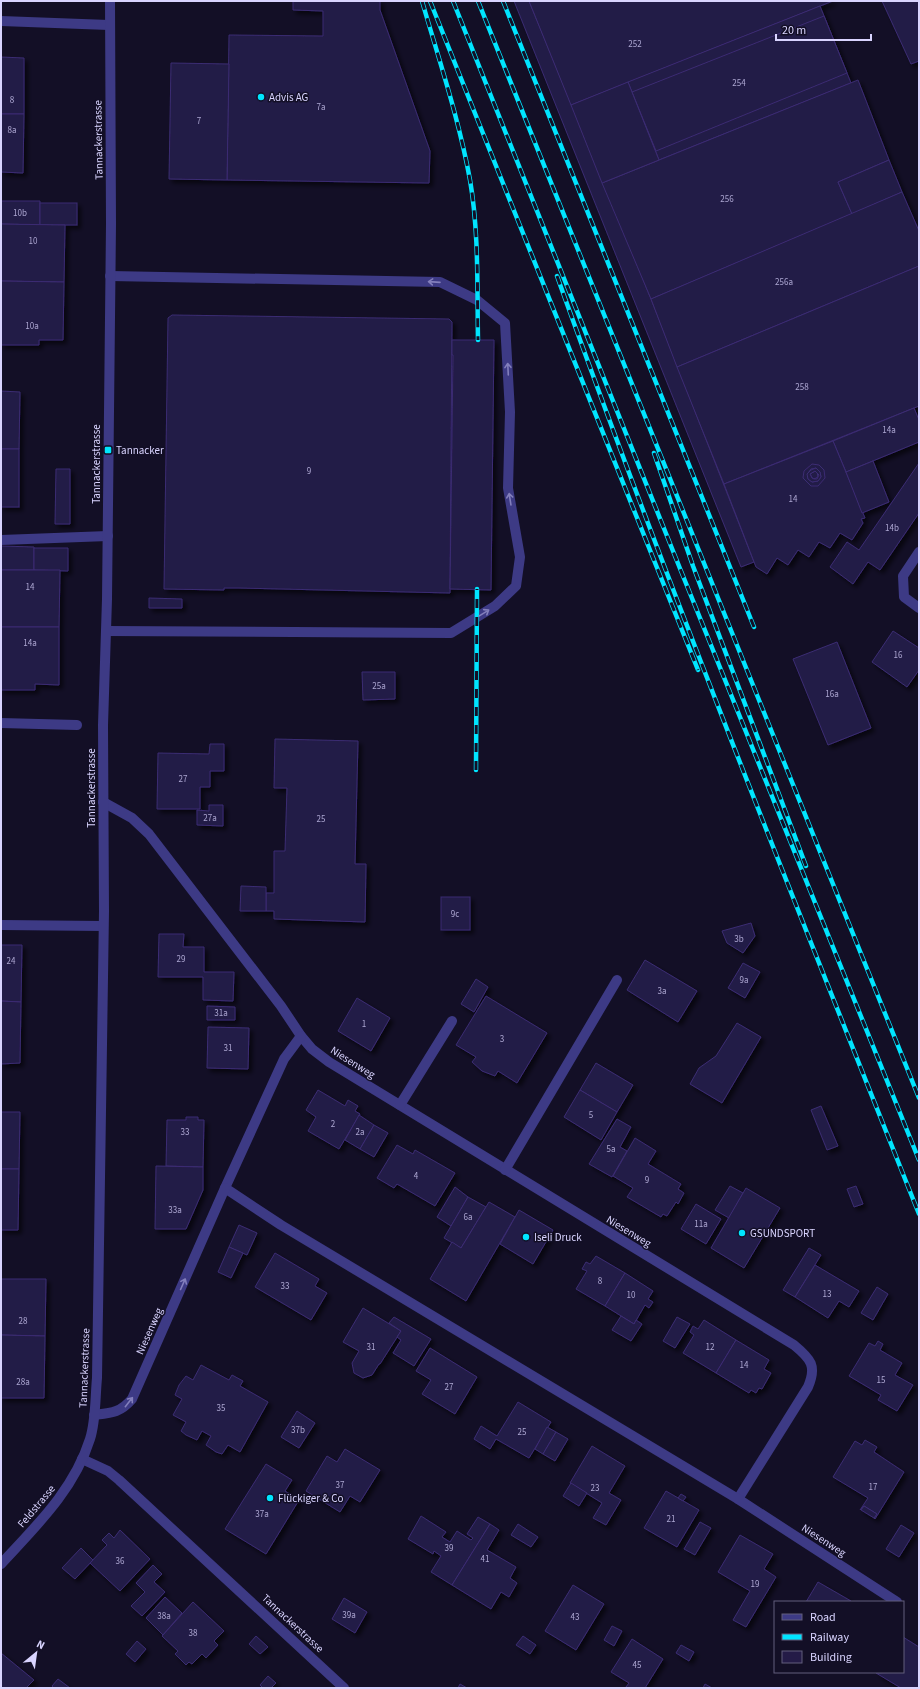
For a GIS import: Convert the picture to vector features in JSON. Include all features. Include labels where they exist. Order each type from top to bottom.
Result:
[{"type":"street","name":"Tannackerstrasse","points":[[110,1],[108,536],[103,725],[103,926],[97,1378],[94,1415],[90,1438],[82,1458],[108,1471],[119,1480],[344,1688]]},
{"type":"street","points":[[1,21],[109,25]]},
{"type":"street","points":[[106,631],[451,633],[495,606],[516,586],[520,557],[508,488],[510,412],[505,323],[477,300],[440,282],[110,276]]},
{"type":"street","points":[[1,540],[108,536]]},
{"type":"street","points":[[919,552],[903,576],[904,597],[919,608]]},
{"type":"street","points":[[1,723],[77,725]]},
{"type":"street","name":"Niesenweg","points":[[103,802],[132,818],[149,834],[281,1006],[301,1036],[312,1049],[329,1062],[794,1345],[806,1354],[812,1365],[812,1377],[808,1387],[738,1499]]},
{"type":"street","points":[[1,924],[103,926]]},
{"type":"street","points":[[505,1170],[617,980]]},
{"type":"street","points":[[400,1105],[452,1021]]},
{"type":"street","name":"Niesenweg","points":[[94,1415],[115,1412],[126,1407],[132,1399],[225,1188],[284,1059],[301,1036]]},
{"type":"street","name":"Niesenweg","points":[[225,1188],[281,1225],[738,1499],[895,1601]]},
{"type":"street","name":"Feldstrasse","points":[[1,1564],[47,1515],[64,1493],[82,1458]]},
{"type":"building","points":[[293,1],[380,1],[380,10],[430,151],[429,183],[227,180],[229,35],[323,36],[323,11],[293,10]]},
{"type":"building","points":[[514,1],[529,1],[651,299],[754,562],[741,567]]},
{"type":"building","points":[[529,1],[833,1],[571,105]]},
{"type":"building","points":[[882,1],[919,1],[919,61],[911,64]]},
{"type":"building","points":[[820,6],[851,83],[659,160],[628,82]]},
{"type":"building","points":[[824,16],[847,73],[656,151],[632,92]]},
{"type":"building","points":[[1,57],[24,58],[24,114],[1,114]]},
{"type":"building","points":[[171,63],[229,64],[227,180],[169,179]]},
{"type":"building","points":[[858,80],[889,160],[838,182],[852,214],[651,299],[602,183]]},
{"type":"building","points":[[628,82],[659,160],[602,183],[571,105]]},
{"type":"building","points":[[1,114],[24,114],[23,173],[1,172]]},
{"type":"building","points":[[889,160],[902,192],[852,214],[838,182]]},
{"type":"building","points":[[902,192],[919,231],[919,266],[677,367],[651,299]]},
{"type":"building","points":[[1,201],[40,201],[40,225],[1,224]]},
{"type":"building","points":[[40,203],[77,203],[77,225],[40,225]]},
{"type":"building","points":[[1,224],[65,225],[64,282],[1,281]]},
{"type":"building","points":[[919,266],[919,406],[724,484],[677,367]]},
{"type":"building","points":[[1,281],[64,282],[63,340],[39,340],[39,345],[1,345]]},
{"type":"building","points":[[172,315],[449,319],[452,322],[450,593],[239,588],[224,588],[224,590],[164,589],[168,318]]},
{"type":"building","points":[[452,340],[494,340],[491,590],[450,589]]},
{"type":"building","points":[[1,391],[20,392],[19,449],[1,449]]},
{"type":"building","points":[[914,408],[919,420],[919,442],[846,472],[833,441]]},
{"type":"building","points":[[833,441],[865,518],[861,519],[863,523],[852,540],[840,533],[830,548],[819,542],[809,557],[798,550],[788,565],[777,558],[767,574],[756,567],[724,484]]},
{"type":"building","points":[[1,449],[19,449],[19,507],[1,507]]},
{"type":"building","points":[[873,461],[889,502],[862,513],[846,472]]},
{"type":"building","points":[[919,463],[919,513],[880,570],[868,562],[853,584],[830,567],[847,542],[859,550]]},
{"type":"building","points":[[812,464],[819,465],[824,470],[825,478],[818,486],[811,486],[803,478],[804,471]],"holes":[[[815,471],[819,475],[817,479],[814,479],[810,474]]]},
{"type":"building","points":[[816,468],[820,472],[821,477],[818,481],[812,482],[808,479],[808,473],[811,469]],"holes":[[[815,471],[817,472],[818,477],[814,479],[812,478],[810,474]]]},
{"type":"building","points":[[816,468],[820,472],[821,477],[818,481],[812,482],[808,479],[807,474]],"holes":[[[815,471],[819,475],[817,479],[814,479],[810,474]]]},
{"type":"building","points":[[56,469],[70,469],[70,524],[55,524]]},
{"type":"building","points":[[1,546],[34,547],[34,570],[1,570]]},
{"type":"building","points":[[34,548],[68,548],[68,571],[34,570]]},
{"type":"building","points":[[1,570],[60,570],[59,627],[1,627]]},
{"type":"building","points":[[149,598],[182,599],[182,608],[149,608]]},
{"type":"building","points":[[1,627],[59,627],[59,685],[35,684],[35,690],[1,690]]},
{"type":"building","points":[[893,631],[919,648],[919,670],[907,687],[872,662]]},
{"type":"building","points":[[837,642],[871,728],[828,745],[793,659]]},
{"type":"building","points":[[362,672],[395,672],[395,699],[363,700]]},
{"type":"building","points":[[275,739],[358,741],[355,864],[366,864],[365,922],[274,919],[274,911],[266,911],[266,893],[274,893],[274,851],[285,851],[287,788],[274,788]]},
{"type":"building","points":[[210,744],[224,744],[224,771],[210,771],[210,787],[200,787],[200,809],[157,809],[158,753],[209,754]]},
{"type":"building","points":[[209,805],[223,805],[223,826],[197,825],[197,810],[209,811]]},
{"type":"building","points":[[241,886],[266,887],[266,911],[240,911]]},
{"type":"building","points":[[441,897],[470,897],[470,930],[441,930]]},
{"type":"building","points":[[751,923],[755,936],[743,953],[727,943],[722,931]]},
{"type":"building","points":[[159,934],[184,934],[183,947],[204,947],[204,972],[234,972],[233,1001],[203,1000],[203,977],[158,977]]},
{"type":"building","points":[[1,945],[22,945],[21,1002],[1,1001]]},
{"type":"building","points":[[645,960],[697,991],[678,1022],[627,990]]},
{"type":"building","points":[[743,963],[760,972],[745,998],[728,988]]},
{"type":"building","points":[[476,979],[488,987],[474,1012],[461,1004]]},
{"type":"building","points":[[486,996],[547,1033],[517,1083],[498,1071],[495,1076],[482,1071],[472,1062],[476,1057],[456,1045]]},
{"type":"building","points":[[357,998],[390,1018],[371,1051],[338,1031]]},
{"type":"building","points":[[1,1001],[21,1002],[20,1063],[1,1064]]},
{"type":"building","points":[[207,1006],[235,1007],[235,1020],[207,1020]]},
{"type":"building","points":[[737,1023],[761,1037],[722,1103],[690,1084],[699,1068],[716,1056]]},
{"type":"building","points":[[208,1027],[249,1028],[248,1069],[207,1068]]},
{"type":"building","points":[[596,1063],[633,1085],[617,1112],[580,1090]]},
{"type":"building","points":[[318,1090],[345,1106],[348,1100],[358,1106],[355,1111],[360,1114],[339,1149],[308,1131],[316,1117],[306,1110]]},
{"type":"building","points":[[580,1090],[617,1112],[601,1140],[564,1117]]},
{"type":"building","points":[[821,1106],[838,1146],[827,1150],[811,1110]]},
{"type":"building","points":[[1,1112],[20,1112],[19,1169],[1,1169]]},
{"type":"building","points":[[359,1115],[374,1125],[360,1149],[345,1140]]},
{"type":"building","points":[[186,1117],[198,1117],[198,1120],[204,1120],[203,1167],[166,1166],[167,1120],[186,1120]]},
{"type":"building","points":[[617,1119],[631,1127],[620,1147],[627,1151],[612,1177],[589,1164]]},
{"type":"building","points":[[374,1125],[388,1133],[374,1157],[360,1149]]},
{"type":"building","points":[[635,1138],[656,1151],[648,1164],[681,1184],[678,1189],[684,1193],[678,1204],[676,1202],[667,1216],[663,1214],[661,1217],[627,1197],[633,1188],[613,1176]]},
{"type":"building","points":[[397,1145],[413,1154],[415,1150],[455,1173],[435,1206],[397,1184],[394,1188],[377,1178]]},
{"type":"building","points":[[156,1166],[203,1167],[203,1190],[186,1229],[155,1229]]},
{"type":"building","points":[[1,1169],[19,1169],[18,1230],[1,1230]]},
{"type":"building","points":[[730,1186],[743,1193],[729,1218],[715,1210]]},
{"type":"building","points":[[856,1186],[863,1204],[854,1207],[847,1189]]},
{"type":"building","points":[[455,1187],[468,1197],[451,1226],[437,1217]]},
{"type":"building","name":"GSUNDSPORT","points":[[746,1188],[780,1208],[744,1268],[711,1248]]},
{"type":"building","points":[[468,1197],[486,1207],[461,1248],[444,1238]]},
{"type":"building","points":[[489,1202],[515,1217],[466,1301],[430,1279],[452,1242],[461,1248]]},
{"type":"building","points":[[696,1204],[721,1219],[706,1244],[681,1229]]},
{"type":"building","name":"Iseli Druck","points":[[519,1210],[553,1230],[533,1264],[500,1244]]},
{"type":"building","points":[[239,1225],[257,1233],[247,1255],[229,1247]]},
{"type":"building","points":[[229,1247],[243,1253],[231,1278],[218,1272]]},
{"type":"building","points":[[809,1248],[821,1255],[795,1297],[783,1290]]},
{"type":"building","points":[[275,1253],[319,1279],[315,1286],[327,1293],[311,1320],[255,1287]]},
{"type":"building","points":[[596,1256],[625,1273],[605,1306],[576,1289],[587,1271],[582,1269],[586,1262],[590,1264]]},
{"type":"building","points":[[815,1265],[859,1291],[849,1307],[839,1301],[828,1318],[795,1297]]},
{"type":"building","points":[[625,1273],[653,1291],[648,1299],[653,1302],[649,1308],[645,1305],[634,1324],[605,1306]]},
{"type":"building","points":[[1,1279],[46,1279],[45,1336],[1,1335]]},
{"type":"building","points":[[877,1287],[888,1294],[873,1320],[861,1313]]},
{"type":"building","points":[[363,1308],[401,1331],[372,1375],[363,1378],[354,1373],[352,1363],[359,1351],[343,1342]]},
{"type":"building","points":[[621,1316],[634,1324],[636,1320],[642,1324],[631,1341],[612,1330]]},
{"type":"building","points":[[394,1317],[431,1339],[414,1366],[393,1353],[401,1340],[397,1337],[401,1331],[389,1323]]},
{"type":"building","points":[[677,1317],[690,1324],[675,1348],[663,1341]]},
{"type":"building","points":[[704,1320],[736,1340],[716,1373],[683,1353],[694,1335],[690,1332],[693,1326],[698,1329]]},
{"type":"building","points":[[1,1335],[45,1336],[44,1398],[1,1398]]},
{"type":"building","points":[[736,1340],[769,1360],[764,1369],[771,1373],[762,1389],[759,1388],[756,1393],[751,1390],[749,1393],[716,1373]]},
{"type":"building","points":[[878,1341],[883,1344],[880,1350],[902,1363],[895,1375],[913,1385],[897,1411],[878,1400],[881,1395],[849,1376],[869,1343],[875,1346]]},
{"type":"building","points":[[430,1348],[477,1377],[455,1414],[422,1394],[431,1380],[416,1371]]},
{"type":"building","points":[[201,1365],[229,1380],[232,1375],[243,1381],[240,1386],[268,1402],[240,1452],[228,1445],[222,1454],[216,1452],[206,1445],[211,1436],[202,1431],[197,1440],[186,1435],[181,1431],[186,1422],[173,1415],[182,1399],[175,1395],[179,1385],[186,1376],[193,1380]]},
{"type":"building","points":[[518,1402],[551,1422],[529,1458],[496,1439],[490,1449],[474,1439],[481,1426],[497,1436]]},
{"type":"building","points":[[297,1411],[315,1423],[299,1448],[281,1437]]},
{"type":"building","points":[[547,1427],[556,1432],[543,1454],[535,1449]]},
{"type":"building","points":[[556,1432],[568,1439],[555,1461],[543,1454]]},
{"type":"building","points":[[865,1440],[877,1447],[874,1452],[904,1472],[875,1519],[874,1518],[877,1514],[864,1506],[860,1510],[868,1498],[833,1477],[855,1441],[862,1445]]},
{"type":"building","points":[[592,1446],[625,1466],[609,1493],[621,1500],[606,1525],[593,1518],[602,1503],[570,1483]]},
{"type":"building","points":[[345,1449],[380,1470],[360,1502],[350,1496],[340,1512],[306,1491],[327,1456],[337,1462]]},
{"type":"building","points":[[266,1464],[292,1480],[285,1491],[299,1500],[266,1554],[225,1529]]},
{"type":"building","points":[[571,1483],[587,1493],[579,1506],[563,1496]]},
{"type":"building","points":[[666,1491],[699,1510],[677,1547],[644,1528]]},
{"type":"building","points":[[681,1494],[686,1497],[683,1501],[678,1498]]},
{"type":"building","points":[[864,1506],[877,1514],[874,1518],[861,1510]]},
{"type":"building","points":[[421,1516],[446,1532],[442,1537],[450,1542],[457,1531],[471,1540],[473,1538],[467,1534],[478,1517],[490,1524],[452,1585],[431,1572],[441,1556],[434,1551],[433,1554],[408,1539]]},
{"type":"building","points":[[700,1522],[711,1528],[695,1555],[684,1549]]},
{"type":"building","points":[[490,1524],[499,1530],[487,1550],[516,1567],[510,1578],[517,1583],[509,1597],[501,1592],[491,1609],[452,1585]]},
{"type":"building","points":[[518,1524],[538,1537],[531,1547],[511,1535]]},
{"type":"building","points":[[901,1525],[914,1533],[899,1557],[886,1549]]},
{"type":"building","points":[[120,1530],[150,1559],[120,1591],[90,1563],[107,1545],[102,1540],[109,1533],[114,1538]]},
{"type":"building","points":[[740,1535],[773,1554],[764,1569],[776,1577],[746,1627],[733,1620],[750,1591],[718,1572]]},
{"type":"building","points":[[81,1548],[93,1560],[75,1579],[62,1568]]},
{"type":"building","points":[[153,1565],[162,1574],[154,1582],[165,1592],[142,1616],[131,1606],[145,1592],[136,1583]]},
{"type":"building","points":[[818,1582],[851,1601],[807,1601]]},
{"type":"building","points":[[573,1585],[604,1604],[576,1650],[545,1631]]},
{"type":"building","points":[[165,1597],[182,1613],[163,1635],[146,1618]]},
{"type":"building","points":[[344,1598],[367,1612],[355,1633],[332,1619]]},
{"type":"building","points":[[193,1602],[224,1631],[214,1641],[218,1645],[206,1658],[202,1654],[192,1664],[189,1662],[186,1665],[175,1654],[178,1651],[162,1636]]},
{"type":"building","points":[[612,1626],[622,1631],[614,1646],[604,1640]]},
{"type":"building","points":[[256,1636],[268,1647],[260,1654],[249,1644]]},
{"type":"building","points":[[523,1636],[536,1645],[530,1654],[516,1645]]},
{"type":"building","points":[[904,1638],[919,1647],[919,1688],[901,1688],[876,1673],[904,1673]]},
{"type":"building","points":[[632,1639],[663,1659],[645,1688],[628,1688],[626,1687],[629,1683],[611,1672]]},
{"type":"building","points":[[137,1641],[146,1649],[135,1662],[126,1654]]},
{"type":"building","points":[[681,1645],[694,1652],[689,1661],[676,1653]]},
{"type":"building","points":[[1,1653],[34,1680],[26,1688],[1,1688]]},
{"type":"building","points":[[268,1676],[276,1683],[271,1688],[263,1688],[260,1685]]},
{"type":"building","points":[[58,1679],[70,1688],[54,1688],[52,1686]]},
{"type":"building","points":[[460,1684],[467,1688],[458,1688]]},
{"type":"building","points":[[705,1684],[712,1688],[703,1688]]},
{"type":"railway","points":[[422,1],[442,67],[470,180],[475,219],[478,340]]},
{"type":"railway","points":[[430,1],[698,670]]},
{"type":"railway","points":[[453,1],[919,1160]]},
{"type":"railway","points":[[478,1],[919,1098]]},
{"type":"railway","points":[[503,1],[754,627]]},
{"type":"railway","points":[[557,276],[689,630],[919,1214]]},
{"type":"railway","points":[[654,453],[693,566],[806,866]]},
{"type":"railway","points":[[476,770],[477,589]]},
{"type":"place","name":"Advis AG","points":[[261,97]]},
{"type":"place","name":"Tannacker","points":[[108,450]]},
{"type":"place","name":"GSUNDSPORT","points":[[742,1233]]},
{"type":"place","name":"Iseli Druck","points":[[526,1237]]},
{"type":"place","name":"Flückiger & Co","points":[[270,1498]]}]
